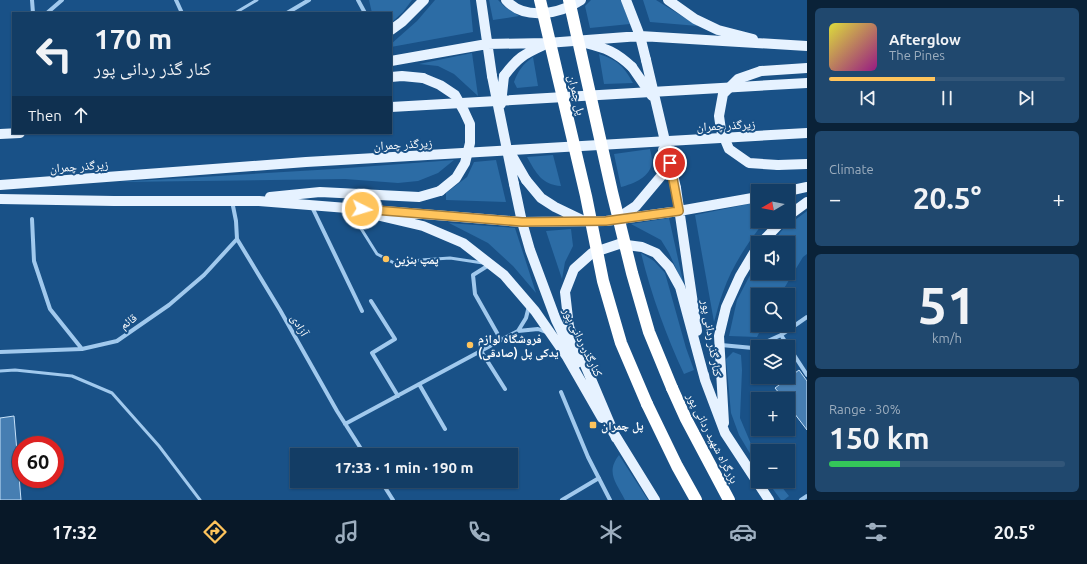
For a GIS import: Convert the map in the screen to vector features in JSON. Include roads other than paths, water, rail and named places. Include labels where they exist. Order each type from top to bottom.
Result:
[{"type":"highway","name":"پل چمران","points":[[540,0],[586,196],[603,281],[622,343],[647,404],[696,500]]},
{"type":"highway","name":"پل چمران","points":[[569,0],[612,192],[632,273],[649,332],[672,388]]},
{"type":"highway","name":"بزرگراه شهید ردانی پور","points":[[672,388],[689,426],[729,500]]},
{"type":"main road","points":[[392,29],[402,22],[424,0]]},
{"type":"main road","points":[[481,0],[492,76],[501,122]]},
{"type":"main road","points":[[506,0],[511,6],[528,14],[552,12],[581,0]]},
{"type":"main road","name":"کنار گذر ردانی پور","points":[[626,0],[640,36],[676,188],[705,380],[725,433],[769,500]]},
{"type":"main road","points":[[668,0],[695,19],[718,30],[778,45]]},
{"type":"main road","points":[[392,61],[487,44],[547,43],[640,36],[807,46]]},
{"type":"main road","points":[[575,41],[601,47],[619,55],[632,67],[655,101]]},
{"type":"main road","points":[[501,122],[504,76],[513,63],[525,53],[547,43]]},
{"type":"main road","points":[[807,68],[761,71],[738,79],[723,94],[720,116],[722,130],[729,149],[749,162],[778,165],[807,164]]},
{"type":"main road","points":[[232,200],[320,192],[419,197],[440,191],[456,178],[465,162],[470,143],[470,124],[454,95],[440,85],[423,78],[402,76],[392,77]]},
{"type":"main road","points":[[392,107],[807,83]]},
{"type":"main road","name":"کنارگذر ردانی پور","points":[[501,122],[522,222],[530,250],[556,320],[616,438],[655,500]]},
{"type":"main road","points":[[0,130],[12,128]]},
{"type":"main road","points":[[0,134],[12,133]]},
{"type":"main road","name":"زیرگذر چمران","points":[[0,185],[306,162],[807,133]]},
{"type":"main road","points":[[614,220],[636,206],[662,175],[664,138]]},
{"type":"main road","points":[[506,146],[526,180],[541,198],[555,207],[585,221]]},
{"type":"main road","points":[[795,190],[807,187]]},
{"type":"main road","points":[[0,199],[259,201],[522,222],[614,220],[679,211],[751,198]]},
{"type":"main road","points":[[795,211],[807,202]]},
{"type":"main road","points":[[347,208],[423,226],[462,243],[504,275],[529,305],[567,357],[597,411],[616,438]]},
{"type":"main road","points":[[768,236],[775,228]]},
{"type":"main road","points":[[616,438],[569,326],[564,292],[574,269],[592,252],[619,244],[642,247],[656,253],[669,267],[680,287],[705,380]]},
{"type":"main road","points":[[725,433],[720,336],[726,307],[740,276],[751,258]]},
{"type":"street","points":[[32,0],[33,12]]},
{"type":"street","points":[[49,12],[62,0]]},
{"type":"street","points":[[176,0],[182,12]]},
{"type":"street","points":[[289,12],[310,0]]},
{"type":"street","points":[[358,0],[364,12]]},
{"type":"street","name":"آزادی","points":[[232,200],[236,221],[237,239],[360,448]]},
{"type":"street","points":[[311,205],[362,311]]},
{"type":"street","points":[[32,219],[34,261],[50,309],[82,349]]},
{"type":"street","name":"قائم","points":[[0,352],[82,349],[117,341],[169,305],[204,275],[237,239]]},
{"type":"street","points":[[490,264],[473,275],[474,294],[501,340]]},
{"type":"street","points":[[371,301],[395,339],[372,353],[398,396]]},
{"type":"street","points":[[518,331],[526,318],[529,305]]},
{"type":"street","points":[[720,345],[753,348],[781,335],[807,317]]},
{"type":"street","points":[[345,424],[518,331],[538,329],[551,334]]},
{"type":"street","points":[[781,335],[807,375]]},
{"type":"street","points":[[481,351],[506,389]]},
{"type":"street","points":[[419,384],[445,429]]},
{"type":"street","points":[[561,392],[588,457],[610,500]]},
{"type":"street","points":[[562,500],[599,478]]},
{"type":"street","points":[[385,488],[393,500]]},
{"type":"street","points":[[801,500],[807,496]]},
{"type":"lane","points":[[237,12],[256,0]]},
{"type":"lane","points":[[347,208],[377,254],[396,264],[421,260],[450,258],[490,264]]},
{"type":"lane","points":[[0,371],[15,370],[72,376],[112,393],[158,446],[200,500]]},
{"type":"place","name":"پمپ بنزین","points":[[386,259]]},
{"type":"place","name":"فروشگاه لوازم یدکی پل (صادقی)","points":[[470,345]]},
{"type":"place","name":"پل چمران","points":[[593,425]]}]
